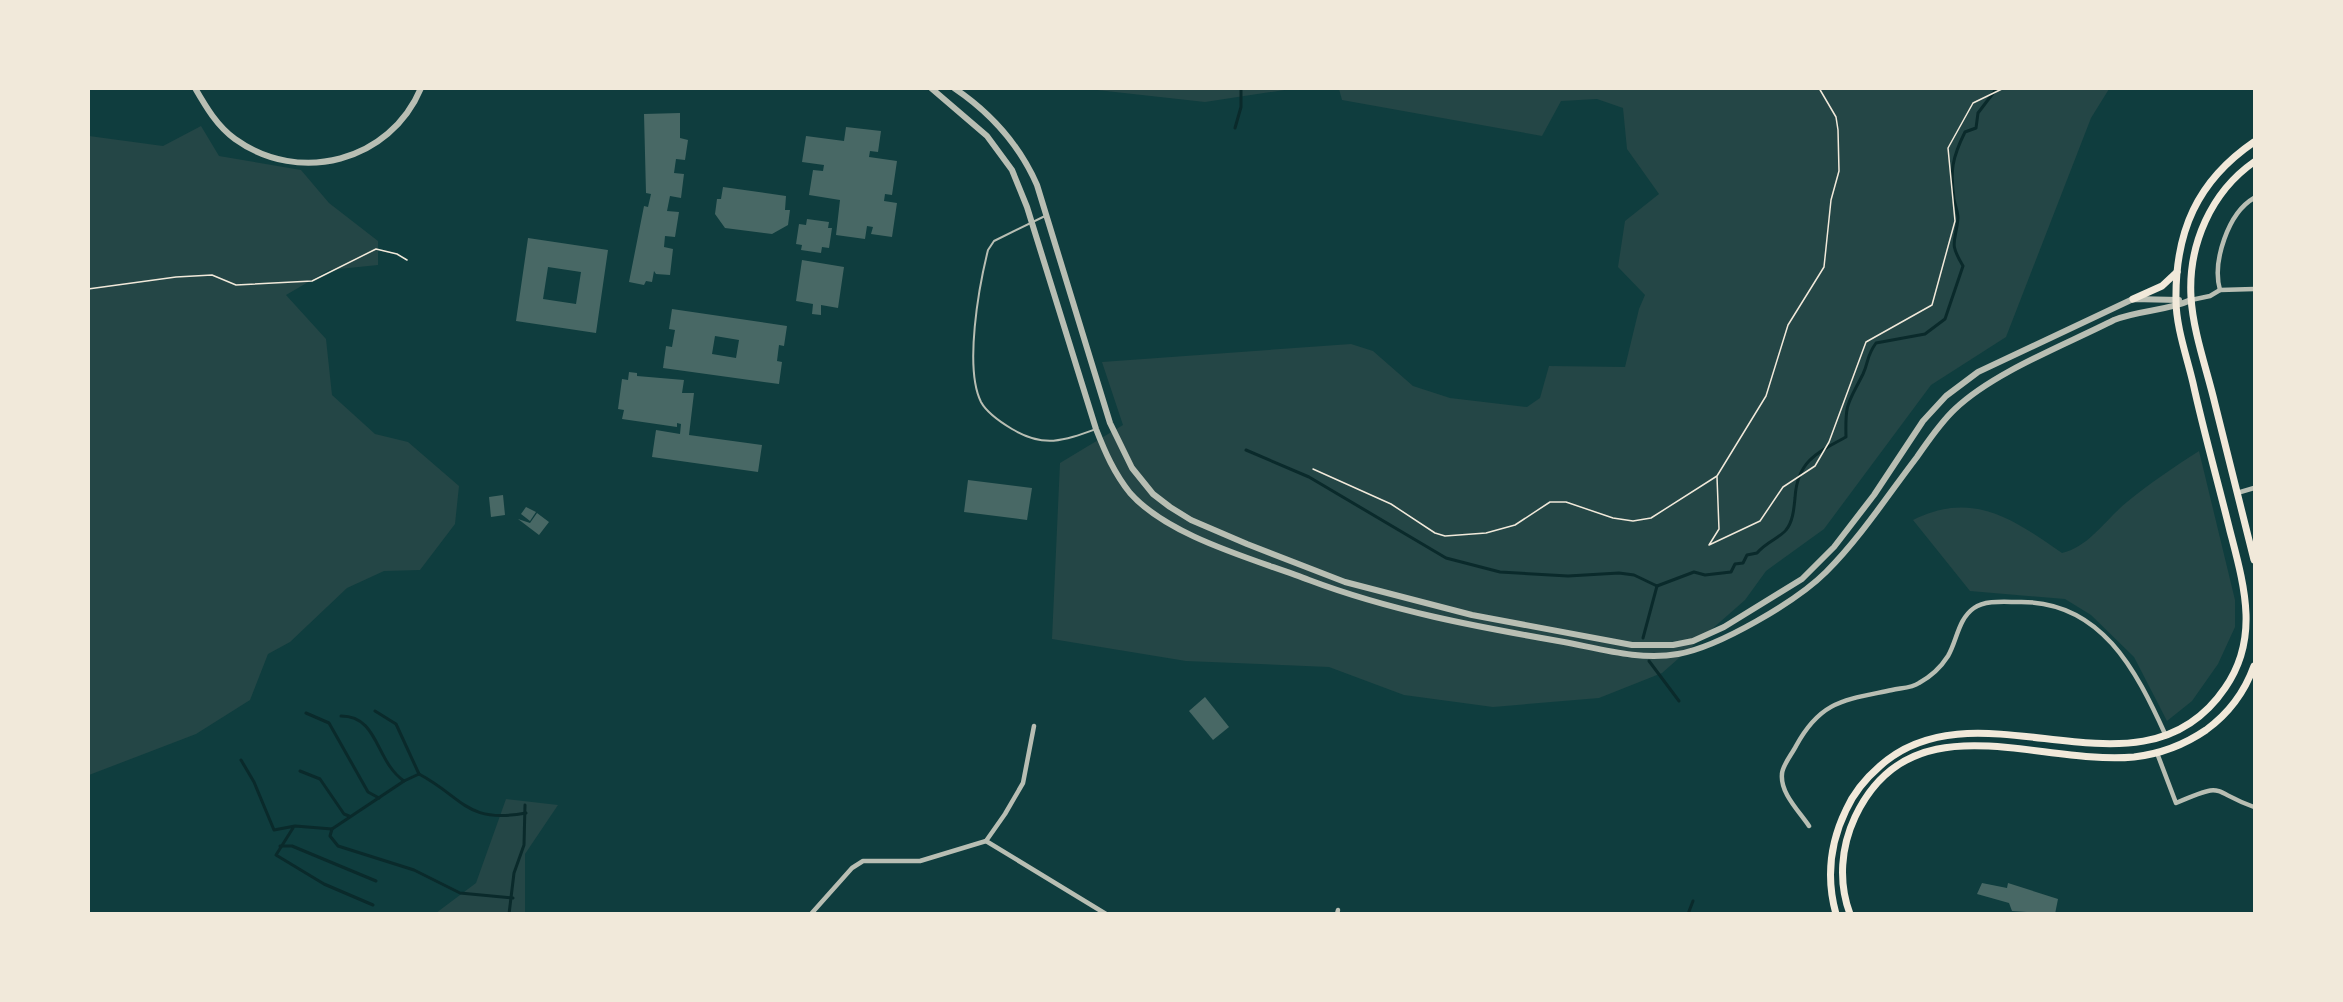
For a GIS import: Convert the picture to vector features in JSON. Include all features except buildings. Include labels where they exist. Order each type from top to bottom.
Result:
[{"type":"main road","points":[[1836,914],[1830,878],[1831,852],[1838,826],[1850,799],[1864,780],[1903,748],[1925,739],[1970,732],[2108,745],[2130,744],[2166,736],[2199,717],[2225,689],[2239,662],[2251,627],[2242,579],[2198,406],[2176,304],[2177,272],[2187,221],[2203,190],[2218,171],[2254,142]]},
{"type":"main road","points":[[2254,162],[2231,182],[2205,220],[2193,264],[2191,300],[2254,560]]},
{"type":"main road","points":[[2133,299],[2162,286],[2177,272]]},
{"type":"main road","points":[[1850,914],[1842,878],[1843,855],[1849,830],[1873,788],[1908,759],[1929,750],[1969,744],[2106,756],[2133,757],[2157,753],[2196,736],[2219,718],[2246,686],[2254,666]]},
{"type":"street","points":[[195,88],[214,119],[234,139],[263,156],[301,164],[340,160],[380,141],[394,130],[409,112],[421,88]]},
{"type":"street","points":[[931,88],[968,118],[1000,151],[1012,170],[1031,221],[1096,429],[1108,460],[1130,492],[1161,520],[1184,532],[1318,583],[1393,607],[1591,647],[1652,656],[1675,655],[1715,644],[1809,587],[1825,573],[1843,553],[1935,431],[1969,398],[1990,384],[2114,320],[2210,296],[2220,290],[2254,289]]},
{"type":"street","points":[[954,88],[990,117],[1027,161],[1047,215],[1110,423],[1132,468],[1153,494],[1191,520],[1345,582],[1442,609],[1593,638],[1652,646],[1693,641],[1711,633],[1802,579],[1817,566],[1874,495],[1923,421],[1962,382],[1993,363],[2133,299],[2176,304]]},
{"type":"street","points":[[2220,290],[2218,265],[2225,242],[2242,208],[2254,198]]},
{"type":"street","points":[[2237,493],[2254,488]]},
{"type":"street","points":[[1809,826],[1785,791],[1782,773],[1808,724],[1833,703],[1917,685],[1937,670],[1948,655],[1964,618],[1974,607],[1985,604],[2050,603],[2066,608],[2080,618],[2107,638],[2129,662],[2166,736]]},
{"type":"street","points":[[811,914],[852,868],[863,861],[920,861],[986,841],[1023,783],[1031,753],[1034,726]]},
{"type":"street","points":[[2157,753],[2176,803],[2207,789],[2218,788],[2254,807]]},
{"type":"street","points":[[986,841],[1106,914]]},
{"type":"lane","points":[[1047,215],[994,241],[988,250],[975,317],[974,353],[981,402],[999,421],[1033,439],[1055,443],[1096,429]]},
{"type":"path","points":[[1313,469],[1391,504],[1445,536],[1486,533],[1515,525],[1550,502],[1566,502],[1623,519],[1650,518],[1717,476],[1766,396],[1788,325],[1824,267],[1830,200],[1839,171],[1838,130],[1836,117],[1819,88]]},
{"type":"path","points":[[1717,476],[1719,529],[1709,544],[1760,521],[1783,487],[1815,466],[1829,442],[1866,342],[1932,305],[1955,221],[1948,148],[1973,103],[2004,88]]},
{"type":"path","points":[[88,289],[176,277],[212,275],[236,285],[312,281],[376,249],[398,254],[407,260]]},
{"type":"shaded area","points":[[1088,89],[1291,89],[1205,102]]},
{"type":"shaded area","points":[[1339,89],[2109,89],[2091,118],[2006,337],[1931,385],[1824,529],[1766,571],[1745,600],[1662,673],[1599,698],[1493,707],[1404,695],[1329,667],[1186,661],[1052,639],[1060,463],[1123,425],[1102,362],[1351,344],[1373,351],[1413,386],[1450,398],[1527,407],[1540,398],[1549,366],[1625,367],[1639,309],[1645,295],[1618,267],[1625,221],[1659,194],[1627,149],[1623,108],[1597,99],[1561,101],[1542,136],[1342,100]]},
{"type":"shaded area","points":[[201,126],[219,156],[301,170],[329,203],[378,241],[378,265],[329,270],[286,295],[326,339],[332,395],[375,434],[408,442],[459,486],[455,524],[420,570],[384,571],[347,588],[290,642],[268,654],[250,700],[196,734],[89,775],[89,136],[163,146]]},
{"type":"shaded area","points":[[2199,451],[2235,600],[2235,627],[2218,664],[2192,701],[2167,721],[2134,657],[2091,615],[2065,599],[1970,591],[1913,520],[1935,511],[1974,508],[1992,512],[2009,520],[2062,553],[2081,545],[2136,495]]},
{"type":"shaded area","points":[[506,799],[558,805],[525,854],[525,913],[436,913],[476,883]]},
{"type":"waterway","points":[[1235,128],[1241,107],[1241,88]]},
{"type":"waterway","points":[[1246,450],[1309,477],[1446,558],[1500,572],[1568,576],[1619,573],[1634,575],[1657,586],[1694,572],[1705,575],[1731,572],[1735,564],[1743,563],[1747,555],[1757,553],[1786,530],[1792,519],[1797,486],[1804,467],[1817,454],[1846,437],[1846,417],[1849,404],[1876,343],[1925,334],[1945,319],[1963,266],[1954,246],[1958,213],[1952,180],[1953,165],[1965,132],[1976,128],[1978,113],[1997,88]]},
{"type":"waterway","points":[[1643,638],[1657,586]]},
{"type":"waterway","points":[[1649,661],[1679,701]]},
{"type":"waterway","points":[[375,711],[396,724],[419,774]]},
{"type":"waterway","points":[[306,713],[329,723],[368,792],[379,798]]},
{"type":"waterway","points":[[341,716],[363,723],[387,762],[404,781]]},
{"type":"waterway","points":[[241,760],[254,782],[274,830],[295,826],[332,829],[404,781],[419,774],[478,812],[490,815],[526,813]]},
{"type":"waterway","points":[[300,771],[320,779],[344,814],[349,816]]},
{"type":"waterway","points":[[509,914],[514,873],[524,845],[525,805]]},
{"type":"waterway","points":[[293,828],[276,855],[324,884],[373,905]]},
{"type":"waterway","points":[[332,829],[330,836],[338,846],[414,870],[460,893],[513,898]]},
{"type":"waterway","points":[[280,846],[292,846],[376,881]]},
{"type":"waterway","points":[[1688,914],[1693,901]]}]
